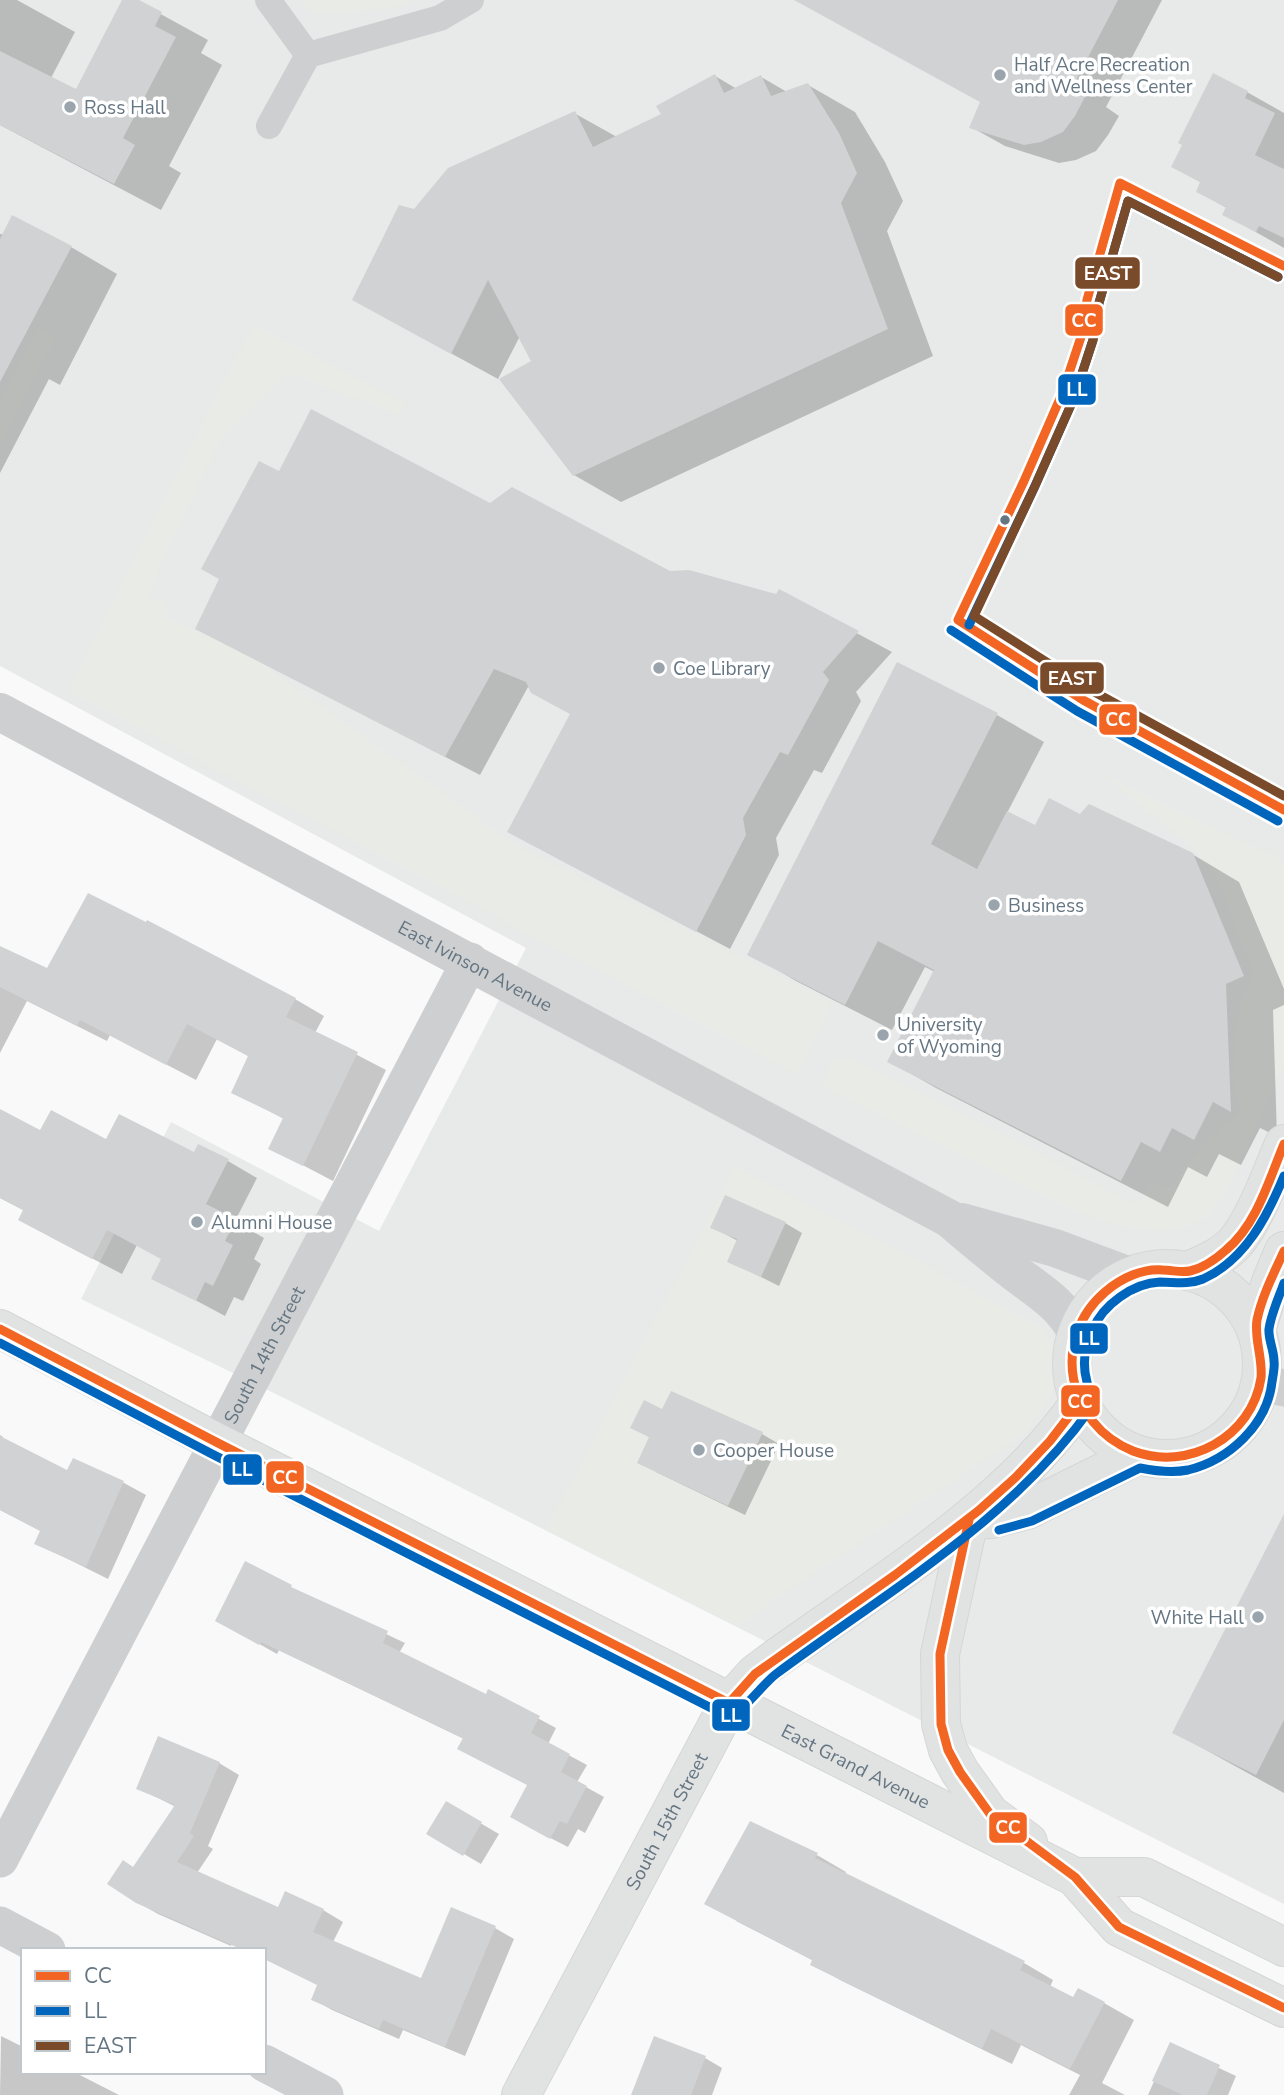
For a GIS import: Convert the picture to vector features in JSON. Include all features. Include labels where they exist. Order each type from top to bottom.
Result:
[{"type":"main road","points":[[1188,1271],[1213,1260],[1234,1243],[1258,1203],[1284,1144]]},
{"type":"main road","points":[[1256,1330],[1270,1282],[1284,1251]]},
{"type":"main road","points":[[1153,1270],[1188,1271],[1219,1285],[1236,1300],[1256,1330],[1262,1361],[1272,1386],[1253,1405],[1241,1424],[1225,1439],[1206,1451],[1184,1458],[1160,1459],[1138,1455],[1117,1445],[1099,1431],[1080,1402],[1071,1368],[1073,1345],[1093,1303],[1110,1288],[1130,1276],[1153,1270]]},
{"type":"main road","name":"East Grand Avenue","points":[[0,1329],[218,1443],[1074,1877],[1119,1927],[1284,2008]]},
{"type":"main road","name":"South 15th Street","points":[[521,2095],[729,1703],[771,1662],[969,1520],[1064,1426],[1080,1402]]},
{"type":"main road","name":"South 15th Street","points":[[969,1520],[992,1519],[1027,1510],[1138,1455]]},
{"type":"main road","points":[[969,1520],[940,1654],[941,1724],[948,1750],[990,1814],[1074,1877]]},
{"type":"main road","name":"East Grand Avenue","points":[[1074,1877],[1144,1877],[1284,1947]]},
{"type":"street","points":[[268,0],[308,55]]},
{"type":"street","points":[[269,126],[308,55],[440,18],[471,0]]},
{"type":"street","name":"East Ivinson Avenue","points":[[0,712],[950,1219],[1005,1266],[1055,1301],[1068,1315],[1077,1333]]},
{"type":"street","name":"South 14th Street","points":[[0,1859],[470,961]]},
{"type":"street","name":"East Ivinson Avenue","points":[[950,1219],[1055,1248],[1130,1276]]},
{"type":"street","points":[[0,1925],[43,1948]]},
{"type":"street","points":[[266,2064],[325,2095]]},
{"type":"shaded area","name":"University of Wyoming","points":[[0,0],[1284,0],[1284,1904],[286,1399],[81,1299],[171,1122],[379,1231],[526,948],[0,666]]},
{"type":"shaded area","points":[[300,0],[412,0],[392,8],[315,14]]},
{"type":"shaded area","points":[[253,325],[404,402],[399,415],[288,373],[222,437],[165,553],[149,600],[164,598],[168,618],[247,653],[519,847],[832,1003],[797,1075],[68,691]]},
{"type":"shaded area","points":[[39,327],[55,338],[0,447],[0,400]]},
{"type":"shaded area","points":[[1100,773],[1284,861],[1284,1065],[1222,1199],[1210,1215],[1186,1227],[1158,1231],[1117,1225],[1067,1208],[821,1086],[833,1061],[849,1057],[1137,1205],[1153,1181],[1169,1187],[1204,1144],[1241,1111],[1232,1080],[1239,1006],[1253,973],[1220,884],[1192,847]]},
{"type":"shaded area","points":[[735,1166],[1042,1327],[1056,1348],[1059,1363],[1051,1395],[1025,1433],[786,1592],[738,1627],[546,1530]]},
{"type":"building","name":"Ross Hall","points":[[122,0],[139,0],[162,12],[155,26],[176,37],[123,138],[135,145],[114,184],[0,125],[0,51],[76,89]]},
{"type":"building","name":"Half Acre Recreation and Wellness Center","points":[[794,0],[1118,0],[1073,86],[1086,95],[1075,116],[1063,132],[1041,142],[1024,145],[969,128],[980,102]]},
{"type":"building","points":[[1213,73],[1248,91],[1245,98],[1275,113],[1255,155],[1284,169],[1284,238],[1259,226],[1256,232],[1222,215],[1226,207],[1196,192],[1200,182],[1171,167],[1182,145],[1178,143]]},
{"type":"building","points":[[715,74],[724,93],[761,75],[771,96],[808,83],[839,133],[857,173],[841,203],[888,329],[573,476],[499,379],[531,361],[488,280],[451,354],[352,300],[399,205],[414,209],[448,168],[575,111],[593,147],[661,114],[656,106]]},
{"type":"building","points":[[12,215],[72,246],[0,382],[0,239]]},
{"type":"building","name":"Coe Library","points":[[311,409],[490,503],[512,487],[670,571],[689,570],[776,594],[779,589],[859,631],[823,672],[829,680],[788,755],[780,752],[743,818],[746,835],[696,932],[507,832],[570,714],[531,693],[526,682],[494,669],[445,757],[195,629],[219,579],[201,569],[259,461],[279,471]]},
{"type":"building","name":"Business","points":[[897,662],[998,713],[931,844],[977,869],[1007,811],[1035,825],[1049,798],[1080,814],[1089,804],[1193,853],[1244,976],[1226,984],[1231,1112],[1213,1102],[1194,1140],[1172,1128],[1160,1152],[1141,1142],[1121,1181],[887,1062],[934,970],[878,941],[845,1005],[747,955]]},
{"type":"building","points":[[88,893],[146,922],[147,920],[296,998],[286,1017],[358,1052],[303,1166],[268,1149],[283,1118],[231,1093],[248,1056],[187,1024],[166,1065],[80,1020],[77,1026],[0,987],[0,946],[47,968]]},
{"type":"building","points":[[0,1109],[40,1130],[51,1110],[106,1139],[119,1114],[194,1152],[198,1144],[229,1159],[206,1204],[236,1219],[225,1241],[233,1245],[213,1286],[205,1282],[196,1301],[151,1279],[161,1259],[107,1230],[92,1259],[18,1220],[23,1210],[0,1198]]},
{"type":"building","points":[[725,1195],[786,1222],[761,1277],[727,1262],[737,1239],[710,1228]]},
{"type":"building","name":"Cooper House","points":[[671,1391],[763,1432],[728,1506],[637,1463],[649,1437],[630,1428],[644,1400],[662,1409]]},
{"type":"building","points":[[0,1436],[67,1470],[73,1458],[124,1481],[86,1567],[34,1544],[40,1531],[0,1510]]},
{"type":"building","name":"White Hall","points":[[1284,1514],[1284,1720],[1256,1775],[1172,1733]]},
{"type":"building","points":[[245,1561],[292,1585],[291,1587],[388,1631],[383,1643],[486,1694],[488,1689],[540,1716],[531,1733],[570,1754],[561,1772],[587,1786],[567,1824],[560,1821],[550,1839],[510,1817],[527,1785],[457,1749],[463,1738],[261,1642],[259,1645],[215,1621]]},
{"type":"building","points":[[158,1736],[220,1762],[190,1833],[194,1836],[177,1862],[278,1907],[285,1891],[324,1909],[313,1932],[421,1978],[451,1907],[496,1926],[445,2047],[383,2020],[379,2029],[311,2000],[317,1985],[266,1960],[266,1948],[238,1948],[136,1903],[107,1884],[123,1860],[133,1867],[175,1805],[136,1789]]},
{"type":"building","points":[[446,1801],[482,1822],[463,1856],[426,1834]]},
{"type":"building","points":[[750,1821],[818,1853],[815,1858],[1025,1961],[1020,1970],[1073,1997],[1078,1988],[1105,2002],[1070,2069],[991,2029],[982,2049],[810,1965],[812,1960],[704,1904]]},
{"type":"building","points":[[654,2036],[706,2056],[691,2095],[631,2095]]},
{"type":"building","points":[[1170,2042],[1220,2065],[1207,2095],[1183,2095],[1152,2081]]},
{"type":"transit line","name":"CC","points":[[958,620],[1062,394],[1081,337],[1087,300],[1120,183],[1284,266]]},
{"type":"transit line","name":"LL","points":[[969,625],[1074,398],[1093,340],[1099,303],[1128,201],[1278,277]]},
{"type":"transit line","name":"EAST","points":[[1278,277],[1128,201],[1099,303],[1093,340],[1074,398],[974,616],[1089,689],[1284,796]]},
{"type":"transit line","name":"CC","points":[[958,620],[1083,700],[1284,810]]},
{"type":"transit line","name":"LL","points":[[951,630],[1077,711],[1278,821]]},
{"type":"transit line","name":"CC","points":[[1284,1144],[1254,1215],[1237,1239],[1214,1260],[1190,1271],[1155,1270],[1133,1275],[1105,1292],[1088,1311],[1077,1333],[1072,1356],[1074,1379],[1081,1402],[1093,1422],[1111,1439],[1133,1451],[1154,1456],[1175,1457],[1195,1453],[1231,1433],[1245,1417],[1255,1399],[1261,1378],[1257,1320],[1265,1293],[1284,1251]]},
{"type":"transit line","name":"LL","points":[[0,1343],[212,1454],[723,1714],[731,1715],[738,1712],[776,1674],[944,1553],[985,1521],[1023,1486],[1059,1449],[1091,1408],[1085,1375],[1085,1355],[1090,1335],[1104,1312],[1120,1297],[1140,1286],[1160,1282],[1192,1282],[1218,1271],[1231,1261],[1253,1236],[1284,1176]]},
{"type":"transit line","name":"LL","points":[[999,1530],[1032,1521],[1140,1468],[1176,1471],[1203,1465],[1218,1458],[1244,1438],[1263,1412],[1269,1398],[1274,1366],[1269,1329],[1284,1283]]},
{"type":"transit line","name":"CC","points":[[0,1329],[729,1703],[755,1674],[895,1575],[978,1511],[1016,1477],[1050,1441],[1080,1402]]},
{"type":"transit line","name":"CC","points":[[969,1520],[940,1654],[941,1724],[948,1750],[960,1772],[990,1814],[1075,1877],[1119,1927],[1284,2008]]},
{"type":"place","name":"Half Acre Recreation and Wellness Center","points":[[1000,75]]},
{"type":"place","name":"Ross Hall","points":[[70,107]]},
{"type":"place","name":"Coe Library","points":[[659,668]]},
{"type":"place","name":"Business","points":[[994,905]]},
{"type":"place","name":"University of Wyoming","points":[[883,1035]]},
{"type":"place","name":"Alumni House","points":[[197,1222]]},
{"type":"place","name":"Cooper House","points":[[699,1450]]},
{"type":"place","name":"White Hall","points":[[1258,1617]]}]
